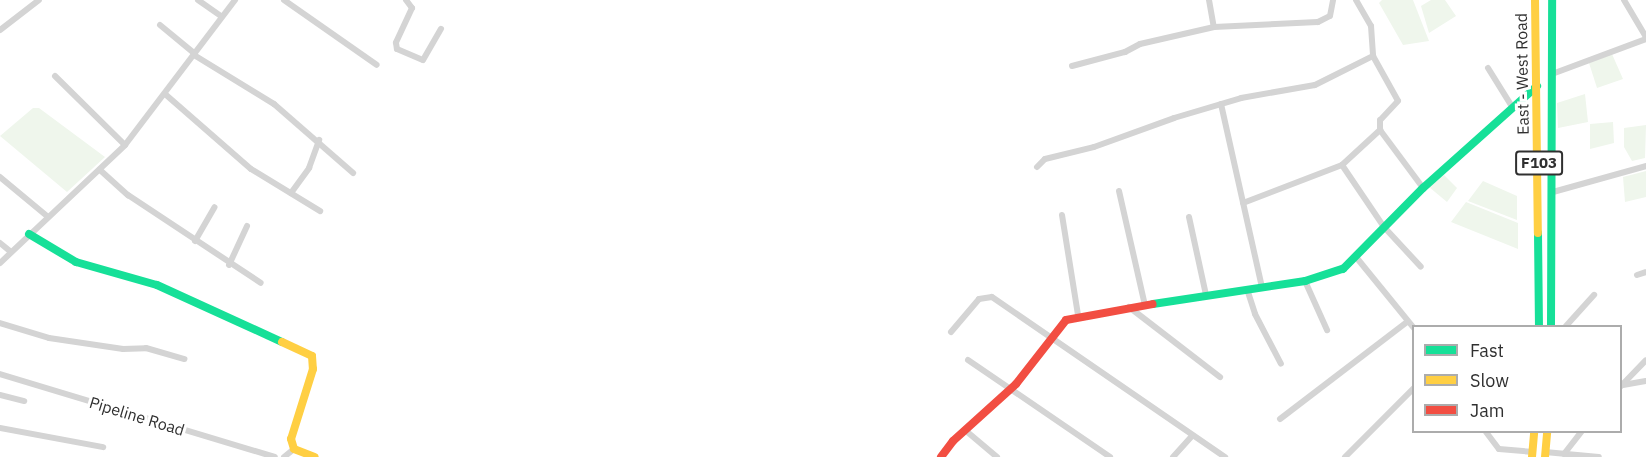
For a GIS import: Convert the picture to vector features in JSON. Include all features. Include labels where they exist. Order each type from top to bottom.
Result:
[{"type":"street","points":[[0,30],[39,0]]},
{"type":"street","points":[[198,0],[222,17]]},
{"type":"street","points":[[0,263],[47,216],[125,145],[235,0]]},
{"type":"street","points":[[284,0],[377,65]]},
{"type":"street","points":[[406,0],[412,9],[396,43],[397,49],[423,60],[441,29]]},
{"type":"street","points":[[1209,0],[1214,27]]},
{"type":"street","points":[[1072,66],[1125,52],[1140,44],[1214,27],[1318,22],[1330,16],[1333,0]]},
{"type":"street","points":[[1356,0],[1371,26],[1373,56],[1398,101],[1380,120],[1380,130],[1423,188]]},
{"type":"street","name":"East - West Road","points":[[1535,0],[1539,325]]},
{"type":"street","name":"East - West Road","points":[[1551,325],[1552,0]]},
{"type":"street","points":[[1552,74],[1646,38],[1624,0]]},
{"type":"street","points":[[160,25],[194,55],[274,104],[319,140],[353,173]]},
{"type":"street","points":[[1037,167],[1045,159],[1094,147],[1221,104],[1315,85],[1373,56]]},
{"type":"street","points":[[1488,68],[1512,105]]},
{"type":"street","points":[[56,76],[125,145]]},
{"type":"street","points":[[941,457],[965,430],[1010,389],[1066,320],[1078,315],[1305,282],[1342,269],[1423,188],[1512,105],[1537,86]]},
{"type":"street","points":[[165,94],[251,169],[320,211]]},
{"type":"street","points":[[1221,104],[1262,287]]},
{"type":"street","points":[[1243,203],[1342,165],[1380,130]]},
{"type":"street","points":[[291,193],[309,168],[319,140]]},
{"type":"street","points":[[1342,165],[1384,227],[1421,267]]},
{"type":"street","points":[[1553,192],[1646,166]]},
{"type":"street","points":[[100,170],[195,241],[261,283]]},
{"type":"street","points":[[0,177],[47,216]]},
{"type":"street","points":[[1119,191],[1145,305]]},
{"type":"street","points":[[195,241],[215,207]]},
{"type":"street","points":[[1062,215],[1078,315]]},
{"type":"street","points":[[1189,217],[1206,295]]},
{"type":"street","points":[[230,265],[247,226]]},
{"type":"street","points":[[29,234],[76,262],[156,285],[312,356],[312,369],[292,426],[294,449]]},
{"type":"street","points":[[0,243],[11,252]]},
{"type":"street","points":[[1356,257],[1412,327]]},
{"type":"street","points":[[1637,275],[1646,272]]},
{"type":"street","points":[[1305,282],[1327,330]]},
{"type":"street","points":[[1247,289],[1255,314],[1281,364]]},
{"type":"street","points":[[951,332],[985,295],[1053,336],[1192,436],[1225,457]]},
{"type":"street","points":[[1568,325],[1594,295]]},
{"type":"street","points":[[1129,307],[1220,377]]},
{"type":"street","points":[[1280,419],[1407,322]]},
{"type":"street","points":[[0,323],[49,338],[123,349],[146,348],[184,359]]},
{"type":"street","points":[[968,360],[1110,457]]},
{"type":"street","points":[[1622,386],[1646,360]]},
{"type":"street","name":"Pipeline Road","points":[[0,374],[275,457]]},
{"type":"street","points":[[1622,386],[1646,381]]},
{"type":"street","points":[[1345,457],[1412,389]]},
{"type":"street","points":[[0,395],[24,401]]},
{"type":"street","points":[[0,428],[103,447]]},
{"type":"street","points":[[965,430],[997,457]]},
{"type":"street","points":[[1487,433],[1499,449],[1532,455],[1534,433]]},
{"type":"street","points":[[1547,433],[1545,455],[1599,457]]},
{"type":"street","points":[[1564,454],[1580,433]]},
{"type":"street","points":[[1173,457],[1192,436]]},
{"type":"street","points":[[284,457],[294,449]]},
{"type":"street","points":[[294,449],[315,457]]},
{"type":"shaded area","points":[[1382,0],[1413,0],[1429,41],[1403,45],[1379,3]]},
{"type":"shaded area","points":[[1431,0],[1445,0],[1456,16],[1429,33],[1421,6]]},
{"type":"shaded area","points":[[1612,54],[1623,79],[1597,88],[1589,63]]},
{"type":"shaded area","points":[[1585,94],[1588,122],[1558,128],[1557,103]]},
{"type":"shaded area","points":[[33,108],[39,108],[105,157],[67,192],[0,136]]},
{"type":"shaded area","points":[[1613,122],[1614,143],[1590,149],[1590,124]]},
{"type":"shaded area","points":[[1646,125],[1645,158],[1632,161],[1624,147],[1624,128]]},
{"type":"shaded area","points":[[1646,171],[1646,197],[1625,202],[1623,177]]},
{"type":"shaded area","points":[[1444,175],[1457,188],[1447,202],[1429,187]]},
{"type":"shaded area","points":[[1483,181],[1517,196],[1517,220],[1468,201]]},
{"type":"shaded area","points":[[1466,202],[1518,223],[1518,249],[1451,222]]},
{"type":"traffic: fast","points":[[1551,325],[1552,0]]},
{"type":"traffic: fast","points":[[1153,304],[1305,281],[1343,269],[1423,188],[1537,86]]},
{"type":"traffic: fast","points":[[1538,233],[1539,325]]},
{"type":"traffic: fast","points":[[29,234],[76,262],[157,285],[282,342]]},
{"type":"traffic: slow","points":[[1535,0],[1538,233]]},
{"type":"traffic: slow","points":[[282,342],[312,356],[313,369],[291,439],[294,449],[315,457]]},
{"type":"traffic: slow","points":[[1532,457],[1534,433]]},
{"type":"traffic: slow","points":[[1545,457],[1547,433]]},
{"type":"traffic: jam","points":[[941,457],[953,441],[1016,384],[1066,320],[1153,304]]}]
